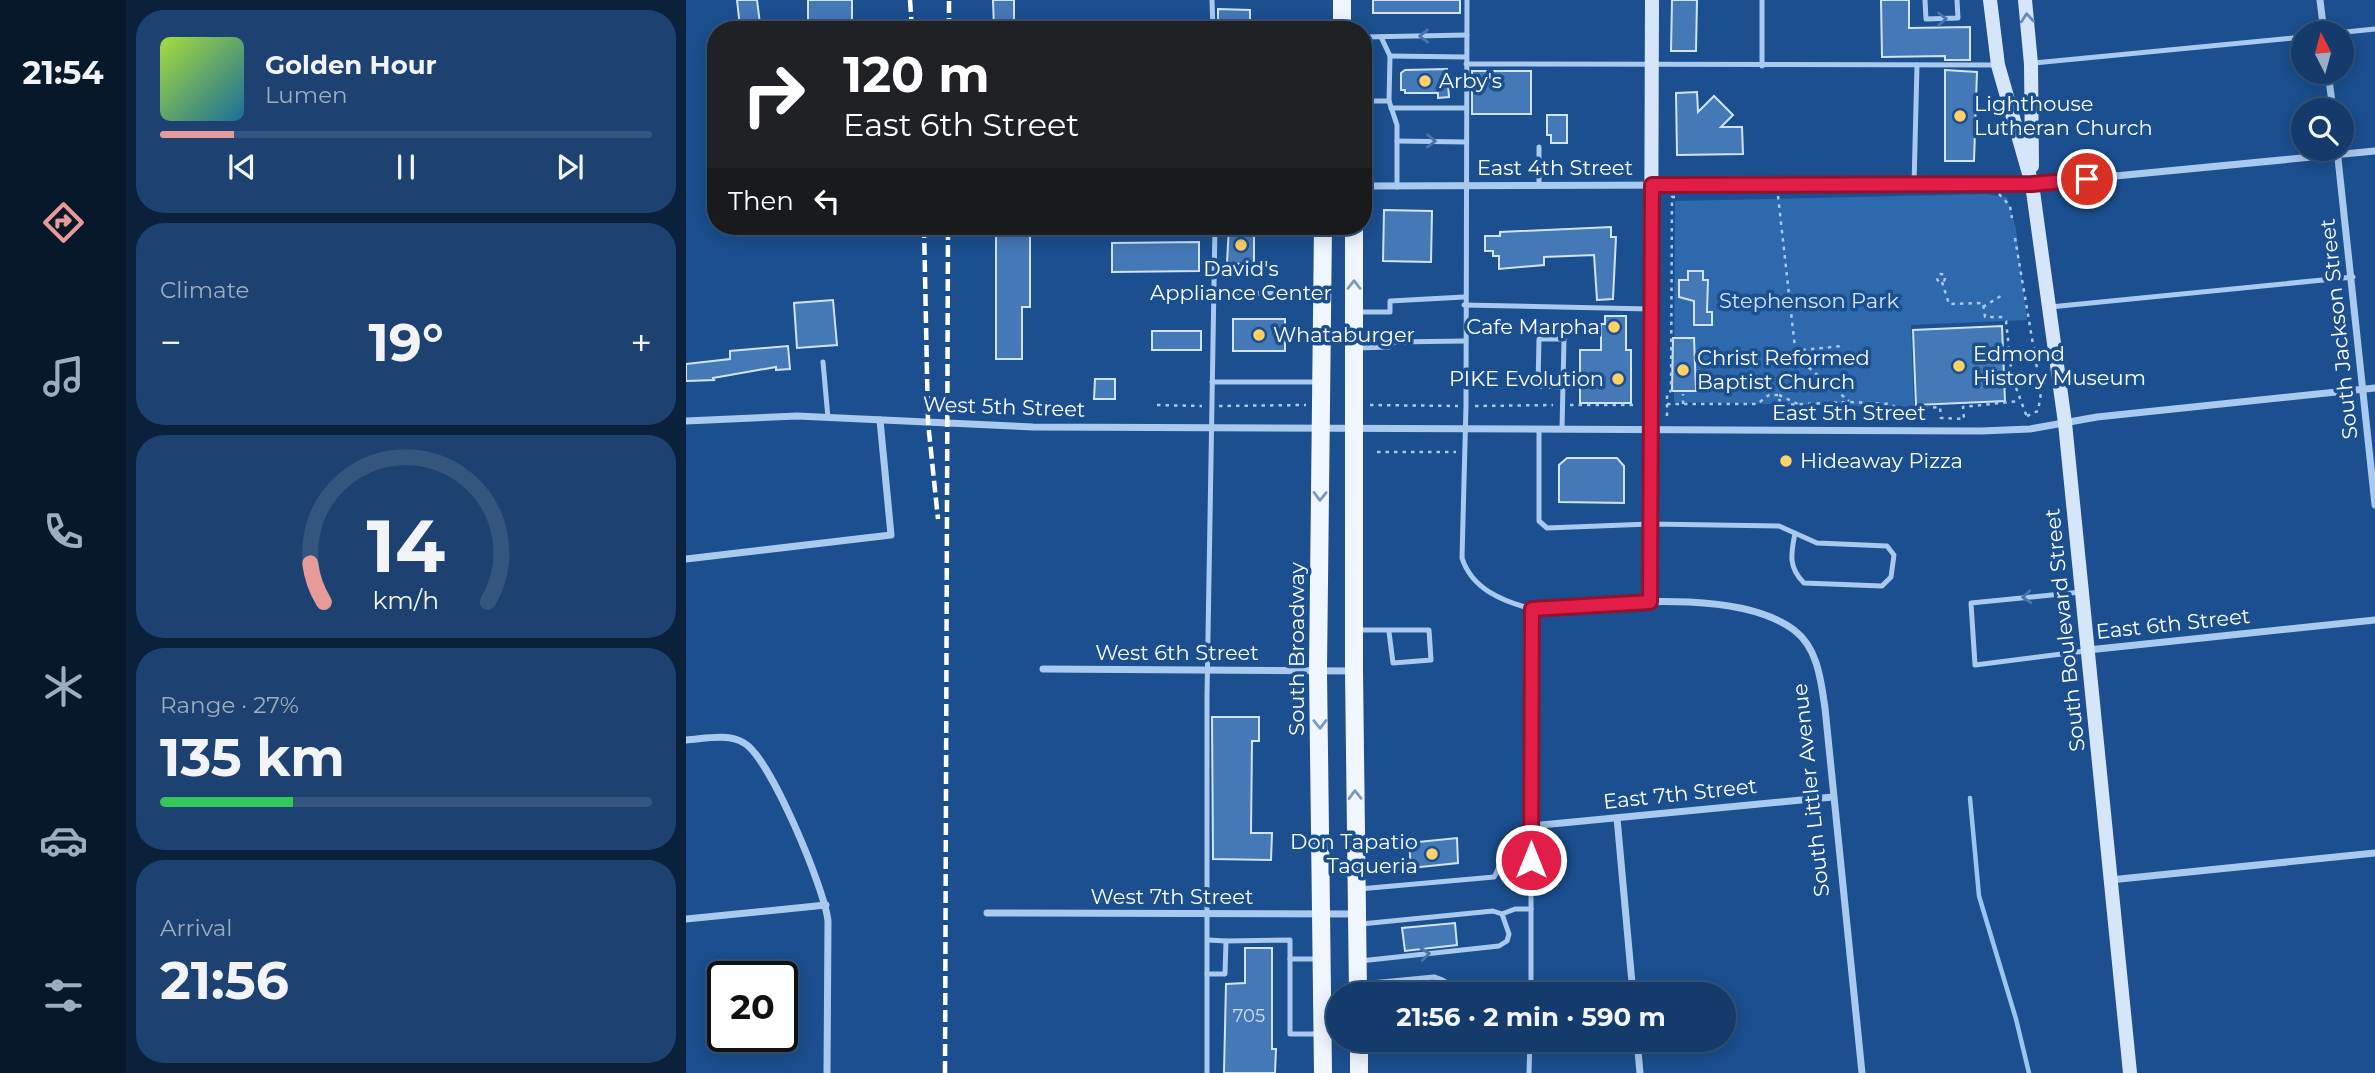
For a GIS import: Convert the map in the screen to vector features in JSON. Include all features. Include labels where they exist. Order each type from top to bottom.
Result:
[{"type":"main road","points":[[1342,0],[1342,21]]},
{"type":"main road","points":[[1650,602],[1650,309],[1654,66],[1652,0]]},
{"type":"main road","name":"South Boulevard Street","points":[[1990,0],[1998,65],[2032,184]]},
{"type":"main road","name":"South Boulevard Street","points":[[2025,0],[2031,64],[2032,184],[2065,423],[2130,1073]]},
{"type":"main road","name":"South Broadway","points":[[1323,1073],[1318,671],[1324,235]]},
{"type":"main road","points":[[1354,235],[1354,671],[1358,982]]},
{"type":"main road","points":[[1359,1052],[1359,1073]]},
{"type":"street","points":[[2320,0],[2323,21]]},
{"type":"street","name":"East 4th Street","points":[[2354,152],[2375,151]]},
{"type":"street","name":"East 4th Street","points":[[1372,186],[2032,184],[2291,157]]},
{"type":"street","name":"South Jackson Street","points":[[2339,161],[2375,505]]},
{"type":"street","name":"East 5th Street","points":[[1321,428],[1981,431],[2030,429],[2375,388]]},
{"type":"street","name":"West 5th Street","points":[[686,421],[728,417],[828,418],[1033,427],[1321,428]]},
{"type":"street","points":[[686,559],[891,535],[880,420]]},
{"type":"street","points":[[1531,825],[1532,609],[1650,602]]},
{"type":"street","name":"South Littler Avenue","points":[[1650,602],[1721,605],[1767,616],[1795,631],[1813,654],[1821,676],[1862,1073]]},
{"type":"street","name":"East 6th Street","points":[[2088,650],[2375,620]]},
{"type":"street","name":"West 6th Street","points":[[1042,669],[1354,671]]},
{"type":"street","points":[[686,740],[729,738],[752,748],[767,769],[826,905],[827,1073]]},
{"type":"street","name":"East 7th Street","points":[[1531,825],[1833,797]]},
{"type":"street","points":[[1617,818],[1632,982]]},
{"type":"street","points":[[2110,880],[2375,853]]},
{"type":"street","points":[[686,919],[826,905]]},
{"type":"street","name":"West 7th Street","points":[[988,913],[1323,915],[1357,920]]},
{"type":"street","points":[[1638,1052],[1640,1073]]},
{"type":"lane","points":[[1212,0],[1213,21]]},
{"type":"lane","points":[[1467,0],[1464,185],[1466,406],[1462,558],[1468,574],[1502,601],[1532,609]]},
{"type":"lane","points":[[1762,0],[1762,66]]},
{"type":"lane","points":[[1925,0],[1926,19],[1958,19],[1957,0]]},
{"type":"lane","points":[[2354,31],[2375,29]]},
{"type":"lane","points":[[1372,37],[1466,35]]},
{"type":"lane","points":[[1381,37],[1390,56],[1390,105],[1397,141],[1397,187]]},
{"type":"lane","points":[[2031,64],[2291,38]]},
{"type":"lane","points":[[1390,56],[1466,61],[1654,66],[1998,65]]},
{"type":"lane","points":[[1914,185],[1917,65]]},
{"type":"lane","points":[[1372,102],[1465,108]]},
{"type":"lane","points":[[1397,141],[1465,142]]},
{"type":"lane","points":[[1539,147],[1539,185]]},
{"type":"lane","points":[[1207,1073],[1208,671],[1215,235]]},
{"type":"lane","points":[[2049,307],[2353,277]]},
{"type":"lane","points":[[1213,293],[1323,295]]},
{"type":"lane","points":[[1354,313],[1390,312],[1390,300],[1464,296]]},
{"type":"lane","points":[[1464,305],[1650,309]]},
{"type":"lane","points":[[1562,429],[1563,405],[1564,339],[1539,339],[1538,386],[1563,387]]},
{"type":"lane","points":[[1354,348],[1389,348],[1394,342],[1465,341]]},
{"type":"lane","points":[[823,362],[828,418]]},
{"type":"lane","points":[[1212,382],[1322,382]]},
{"type":"lane","points":[[1539,430],[1539,521],[1547,527],[1650,524],[1779,526],[1795,533],[1817,543],[1887,546],[1894,555],[1891,577],[1882,586],[1804,583],[1796,575],[1790,561],[1795,533]]},
{"type":"lane","name":"East 6th Street","points":[[2083,592],[1971,603],[1975,665],[2088,650]]},
{"type":"lane","points":[[1354,629],[1389,632],[1429,630],[1431,660],[1393,663],[1389,632]]},
{"type":"lane","points":[[1531,825],[1531,982]]},
{"type":"lane","points":[[1356,889],[1494,877],[1502,867],[1505,842],[1510,836],[1531,836]]},
{"type":"lane","points":[[1357,920],[1493,911],[1502,914],[1515,909],[1531,909]]},
{"type":"lane","points":[[1357,961],[1499,946],[1507,941],[1509,934],[1502,914]]},
{"type":"lane","points":[[1208,940],[1290,940],[1290,1034],[1323,1034]]},
{"type":"lane","points":[[1208,974],[1226,974],[1226,940]]},
{"type":"lane","points":[[1290,959],[1323,959]]},
{"type":"lane","points":[[1402,982],[1434,977],[1445,982]]},
{"type":"lane","points":[[1529,1073],[1530,1052]]},
{"type":"path","points":[[1777,193],[1794,351],[1806,367],[1850,402]]},
{"type":"path","points":[[1667,416],[1667,393],[1671,391],[1672,197]]},
{"type":"path","points":[[2015,238],[2038,374]]},
{"type":"path","points":[[1942,282],[1949,304],[1983,303],[1985,317],[2001,317],[2008,324],[2012,377],[2027,416],[2039,408],[2041,393]]},
{"type":"path","points":[[1983,307],[2004,294]]},
{"type":"path","points":[[1794,351],[1841,346]]},
{"type":"path","points":[[1683,394],[1683,404]]},
{"type":"path","points":[[1657,405],[1757,404],[1769,395],[1779,395],[1800,405]]},
{"type":"path","points":[[1779,395],[1780,405],[1850,402],[1891,404],[1898,410],[1940,407],[1941,418],[1964,419],[1963,407],[2019,401]]},
{"type":"path","points":[[1157,405],[1306,405]]},
{"type":"path","points":[[1367,405],[1640,405]]},
{"type":"path","points":[[1377,453],[1449,452]]},
{"type":"green space","name":"Stephenson Park","points":[[1986,194],[2007,197],[2016,229],[2027,320],[1911,325],[1914,407],[1674,402],[1675,201]]},
{"type":"building","points":[[737,0],[757,0],[760,21],[739,21]]},
{"type":"building","points":[[808,0],[852,0],[852,21],[808,21]]},
{"type":"building","points":[[993,0],[1014,0],[1014,21],[994,21]]},
{"type":"building","points":[[1373,0],[1460,0],[1460,13],[1373,13]]},
{"type":"building","points":[[1672,0],[1697,0],[1696,51],[1671,51]]},
{"type":"building","points":[[1881,0],[1909,0],[1909,28],[1970,27],[1970,60],[1945,60],[1945,56],[1882,57]]},
{"type":"building","points":[[1218,9],[1250,10],[1250,21],[1218,21]]},
{"type":"building","name":"Arby's","points":[[1447,69],[1449,97],[1438,98],[1438,93],[1405,93],[1405,90],[1401,90],[1401,73],[1405,70]]},
{"type":"building","points":[[1945,70],[1977,72],[1974,161],[1945,161]]},
{"type":"building","points":[[1472,71],[1531,71],[1531,114],[1472,114]]},
{"type":"building","points":[[1697,92],[1698,112],[1714,96],[1733,115],[1721,127],[1742,127],[1743,154],[1677,155],[1676,93]]},
{"type":"building","points":[[1547,115],[1567,115],[1567,143],[1551,143],[1551,135],[1547,135]]},
{"type":"building","points":[[1384,210],[1432,211],[1431,262],[1383,261]]},
{"type":"building","points":[[1611,227],[1611,237],[1616,237],[1613,299],[1597,300],[1594,255],[1544,257],[1544,265],[1499,269],[1499,256],[1493,256],[1493,251],[1485,251],[1485,236],[1500,236],[1500,232]]},
{"type":"building","points":[[996,235],[1030,235],[1030,307],[1022,307],[1022,359],[996,359]]},
{"type":"building","points":[[1229,235],[1254,235],[1254,265],[1227,263]]},
{"type":"building","points":[[1199,242],[1199,271],[1112,272],[1112,243]]},
{"type":"building","points":[[1688,271],[1703,271],[1703,280],[1708,280],[1707,312],[1712,312],[1712,325],[1694,325],[1694,301],[1679,297],[1679,280],[1688,280]]},
{"type":"building","points":[[833,300],[837,345],[797,348],[794,303]]},
{"type":"building","points":[[1605,316],[1626,316],[1626,350],[1631,350],[1631,403],[1580,403],[1580,350],[1601,350],[1601,324],[1605,324]]},
{"type":"building","name":"Whataburger","points":[[1233,319],[1285,319],[1285,351],[1233,351]]},
{"type":"building","name":"Edmond History Museum","points":[[2002,326],[2005,401],[1916,405],[1913,330]]},
{"type":"building","points":[[1152,331],[1201,331],[1201,350],[1152,350]]},
{"type":"building","name":"Christ Reformed Baptist Church","points":[[1673,338],[1694,338],[1696,391],[1672,391]]},
{"type":"building","points":[[788,346],[790,369],[776,370],[776,367],[713,378],[714,380],[686,381],[686,364],[730,359],[730,351]]},
{"type":"building","points":[[1095,379],[1115,379],[1115,399],[1094,399]]},
{"type":"building","points":[[1567,458],[1617,458],[1624,466],[1624,503],[1559,502],[1559,465]]},
{"type":"building","points":[[1212,717],[1259,717],[1259,741],[1252,741],[1251,833],[1272,833],[1271,860],[1213,859]]},
{"type":"building","points":[[1457,838],[1458,863],[1411,868],[1409,843]]},
{"type":"building","points":[[1455,923],[1457,945],[1405,951],[1402,928]]},
{"type":"building","points":[[1245,948],[1272,948],[1272,1049],[1276,1049],[1275,1073],[1224,1073],[1226,984],[1245,983]]},
{"type":"waterway","points":[[1970,798],[1979,896],[2016,1019],[2029,1073]]},
{"type":"railway","points":[[910,0],[911,21]]},
{"type":"railway","points":[[949,0],[949,21]]},
{"type":"railway","points":[[924,235],[928,422],[938,519]]},
{"type":"railway","points":[[945,1073],[948,235]]},
{"type":"place","name":"Arby's","points":[[1425,81]]},
{"type":"place","name":"Lighthouse Lutheran Church","points":[[1960,116]]},
{"type":"place","name":"David's Appliance Center","points":[[1241,245]]},
{"type":"place","name":"Cafe Marpha","points":[[1614,327]]},
{"type":"place","name":"Whataburger","points":[[1259,335]]},
{"type":"place","name":"Edmond History Museum","points":[[1959,366]]},
{"type":"place","name":"Christ Reformed Baptist Church","points":[[1683,370]]},
{"type":"place","name":"PIKE Evolution","points":[[1618,379]]},
{"type":"place","name":"Hideaway Pizza","points":[[1786,461]]},
{"type":"place","name":"Don Tapatio Taqueria","points":[[1432,854]]},
{"type":"route","points":[[1531,860],[1532,609],[1650,602],[1652,185],[2032,184],[2087,179]]}]
